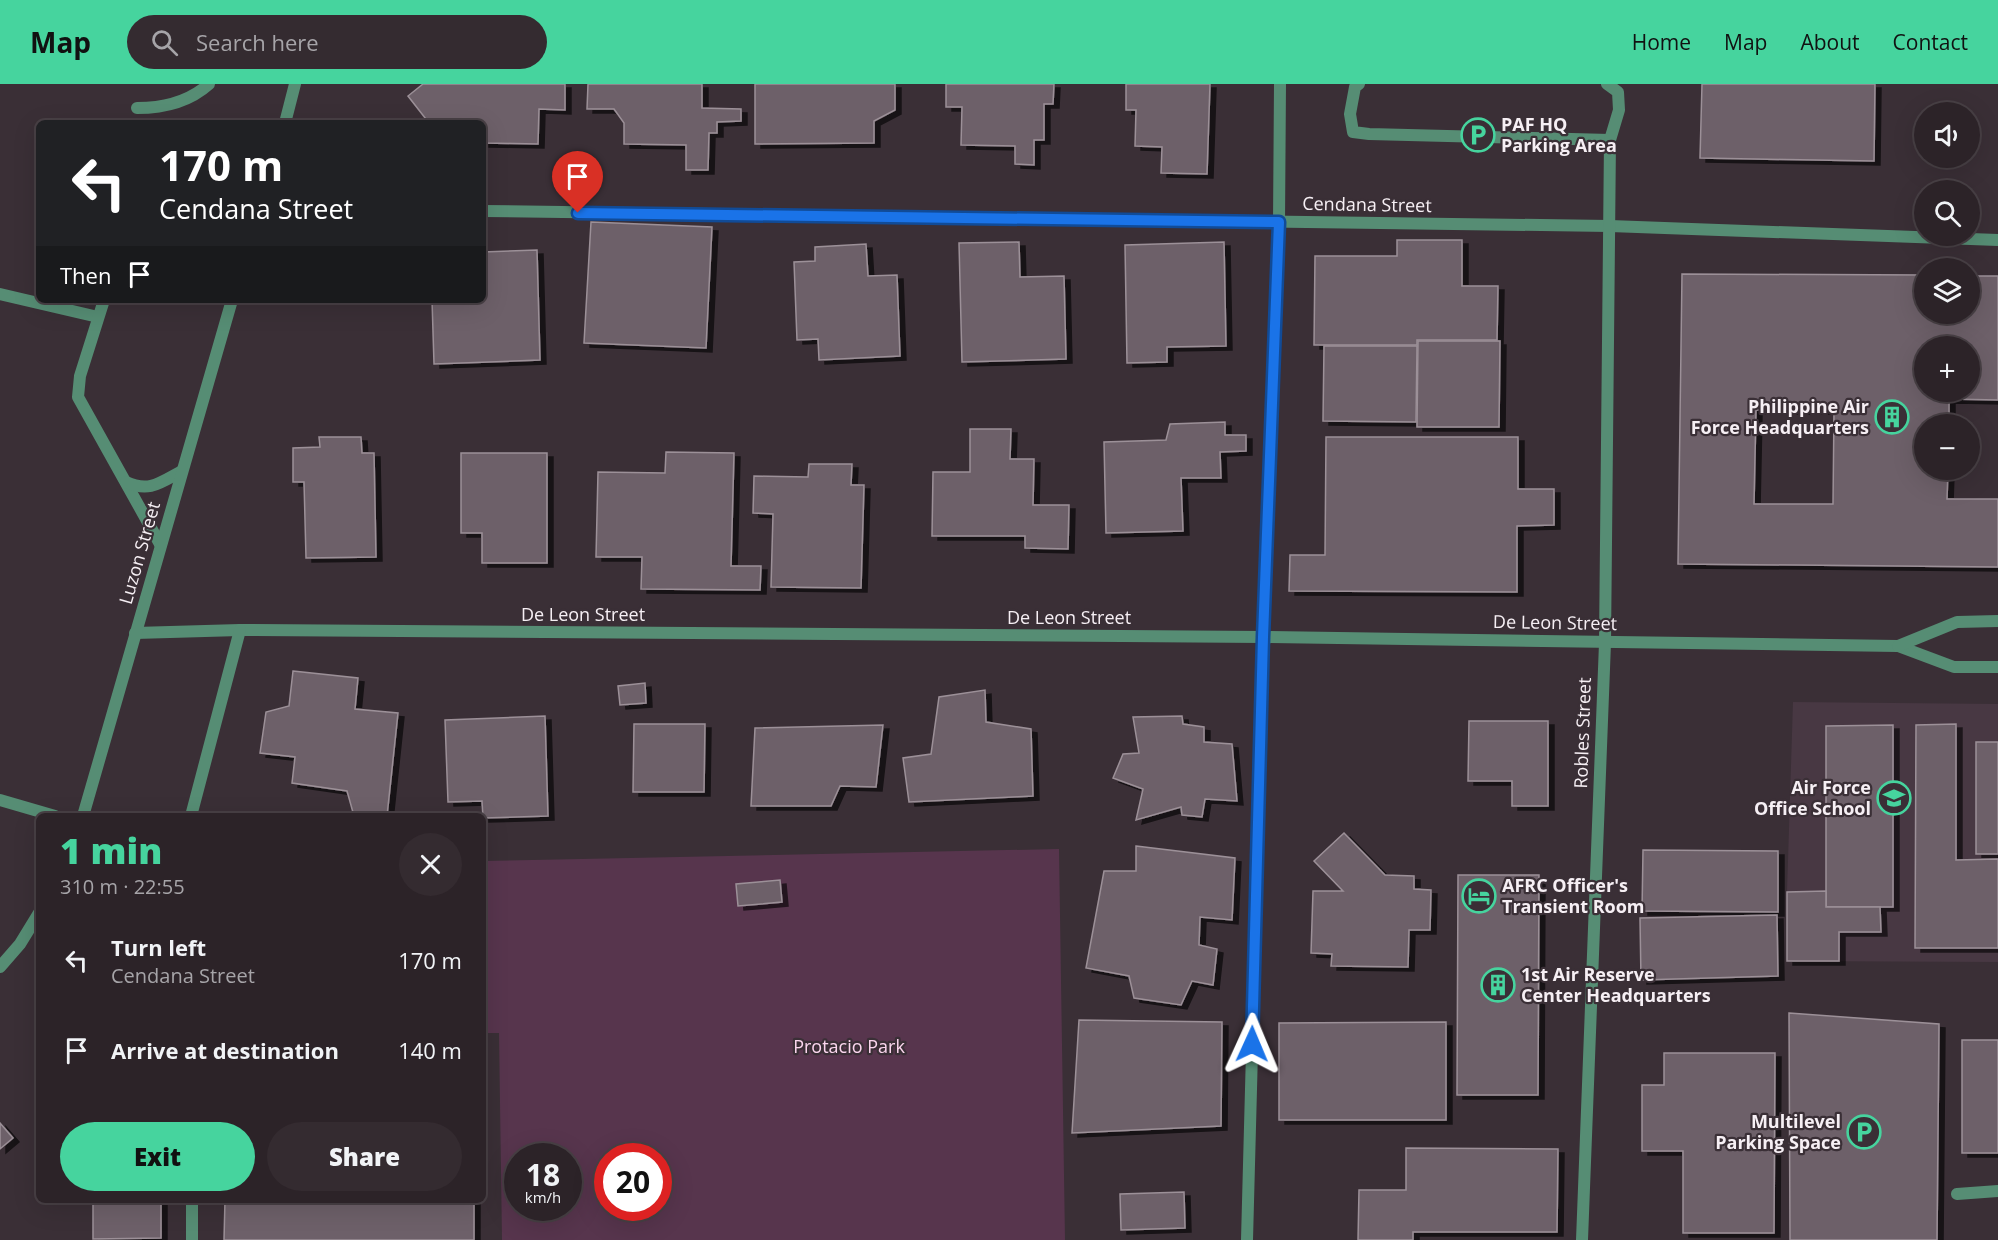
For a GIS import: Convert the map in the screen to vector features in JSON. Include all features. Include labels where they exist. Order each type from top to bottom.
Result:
[{"type":"lane","points":[[137,108],[173,104],[191,97],[209,84]]},
{"type":"lane","points":[[286,120],[295,84]]},
{"type":"lane","points":[[1247,1240],[1263,637],[1279,222],[1280,84]]},
{"type":"lane","points":[[1359,84],[1355,87],[1350,114],[1353,132],[1610,140]]},
{"type":"lane","name":"Robles Street","points":[[1582,1240],[1605,642],[1610,140],[1619,110],[1618,92],[1607,84]]},
{"type":"lane","name":"Cendana Street","points":[[486,211],[1610,226],[1998,240]]},
{"type":"lane","points":[[0,294],[36,302]]},
{"type":"lane","points":[[38,303],[98,317]]},
{"type":"lane","points":[[103,303],[80,376],[78,397],[160,544]]},
{"type":"lane","name":"Luzon Street","points":[[84,813],[231,303]]},
{"type":"lane","points":[[126,482],[139,488],[154,486],[182,471]]},
{"type":"lane","name":"De Leon Street","points":[[1898,646],[1957,622],[1998,621]]},
{"type":"lane","points":[[191,813],[240,630]]},
{"type":"lane","name":"De Leon Street","points":[[135,633],[240,630],[1263,637],[1898,646],[1954,667],[1998,667]]},
{"type":"lane","points":[[0,800],[45,813]]},
{"type":"lane","points":[[0,967],[20,944],[36,919]]},
{"type":"lane","points":[[1957,1194],[1998,1191]]},
{"type":"lane","points":[[192,1203],[192,1240]]},
{"type":"shaded area","name":"Air Force Office School","points":[[1793,702],[1998,704],[1998,962],[1787,961]]},
{"type":"green space","name":"Protacio Park","points":[[1059,849],[1065,1240],[502,1240],[499,1033],[486,1033],[486,861]]},
{"type":"building","points":[[423,84],[565,84],[565,110],[539,109],[538,144],[486,143],[486,120],[427,120],[408,96]]},
{"type":"building","points":[[588,84],[702,84],[702,108],[741,109],[741,121],[717,122],[717,133],[709,133],[708,170],[686,170],[686,145],[624,144],[624,123],[614,109],[587,109]]},
{"type":"building","points":[[755,84],[895,84],[895,110],[874,121],[874,143],[755,144]]},
{"type":"building","points":[[946,84],[1054,84],[1053,104],[1044,104],[1044,140],[1034,140],[1034,165],[1015,164],[1015,146],[961,145],[962,107],[946,107]]},
{"type":"building","points":[[1126,84],[1210,84],[1207,174],[1161,173],[1162,147],[1135,146],[1136,110],[1126,110]]},
{"type":"building","points":[[1702,84],[1875,84],[1874,161],[1700,158]]},
{"type":"building","points":[[591,222],[712,227],[706,348],[584,343]]},
{"type":"building","points":[[1397,240],[1462,240],[1462,286],[1498,286],[1497,340],[1417,340],[1417,345],[1314,345],[1315,256],[1397,256]]},
{"type":"building","points":[[1019,242],[1020,277],[1064,276],[1066,359],[962,362],[959,243]]},
{"type":"building","points":[[1224,242],[1226,346],[1167,347],[1167,362],[1127,363],[1125,245]]},
{"type":"building","points":[[866,244],[868,276],[897,275],[900,356],[819,360],[818,339],[797,340],[794,262],[815,261],[815,247]]},
{"type":"building","points":[[537,250],[540,360],[434,364],[432,303],[486,303],[486,252]]},
{"type":"building","name":"Philippine Air Force Headquarters","points":[[1682,274],[1914,275],[1914,324],[1980,324],[1980,276],[1998,276],[1998,400],[1980,400],[1980,336],[1914,336],[1914,402],[1949,402],[1949,414],[1914,414],[1914,480],[1948,480],[1947,499],[1998,499],[1998,567],[1678,564]],"holes":[[[1756,410],[1834,410],[1833,504],[1754,504]]]},
{"type":"building","points":[[1418,341],[1500,341],[1499,427],[1417,427]]},
{"type":"building","points":[[1324,346],[1417,346],[1416,422],[1323,421]]},
{"type":"building","points":[[1225,422],[1225,435],[1246,435],[1246,451],[1220,452],[1221,478],[1181,478],[1183,531],[1106,533],[1104,442],[1166,440],[1170,424]]},
{"type":"building","points":[[970,429],[1011,429],[1010,459],[1034,459],[1033,505],[1069,505],[1068,549],[1025,548],[1025,536],[932,536],[933,472],[970,472]]},
{"type":"building","points":[[319,437],[361,437],[362,453],[374,453],[376,557],[306,558],[304,482],[293,482],[293,448],[320,447]]},
{"type":"building","points":[[1326,437],[1518,437],[1518,489],[1554,489],[1554,525],[1517,526],[1517,592],[1289,591],[1290,555],[1325,555]]},
{"type":"building","points":[[666,452],[734,453],[731,566],[761,566],[760,590],[641,589],[642,557],[596,557],[598,472],[665,473]]},
{"type":"building","points":[[461,453],[547,453],[547,563],[482,563],[482,533],[461,533]]},
{"type":"building","points":[[809,464],[852,464],[851,485],[864,485],[861,588],[771,587],[773,514],[753,513],[754,476],[808,477]]},
{"type":"building","points":[[293,671],[358,678],[355,709],[398,713],[387,813],[353,813],[347,791],[292,783],[295,757],[260,753],[266,712],[289,706]]},
{"type":"building","points":[[645,683],[646,703],[620,705],[618,686]]},
{"type":"building","points":[[985,690],[986,722],[1031,729],[1033,796],[909,802],[903,758],[931,754],[939,697]]},
{"type":"building","points":[[545,716],[548,816],[486,818],[486,813],[483,813],[482,801],[448,802],[445,720]]},
{"type":"building","points":[[1182,716],[1183,724],[1204,727],[1204,742],[1232,744],[1237,801],[1205,799],[1202,817],[1182,815],[1181,807],[1136,820],[1143,789],[1113,778],[1123,754],[1139,753],[1133,717]]},
{"type":"building","points":[[1469,721],[1548,721],[1548,806],[1512,806],[1512,781],[1468,781]]},
{"type":"building","points":[[634,724],[705,724],[704,792],[633,792]]},
{"type":"building","points":[[1956,724],[1956,860],[1998,859],[1998,948],[1915,948],[1916,725]]},
{"type":"building","points":[[883,725],[876,787],[840,786],[831,806],[751,806],[755,728]]},
{"type":"building","points":[[1893,725],[1893,907],[1826,907],[1826,726]]},
{"type":"building","points":[[1976,742],[1998,742],[1998,854],[1976,854]]},
{"type":"building","points":[[1344,833],[1385,875],[1414,876],[1414,889],[1431,890],[1430,930],[1409,930],[1408,967],[1331,966],[1332,954],[1311,953],[1313,891],[1343,891],[1314,861]]},
{"type":"building","points":[[1136,846],[1235,858],[1232,920],[1200,917],[1199,945],[1217,949],[1213,985],[1192,981],[1181,1005],[1134,998],[1129,976],[1086,968],[1104,871],[1136,871]]},
{"type":"building","points":[[1643,850],[1778,851],[1778,912],[1642,911]]},
{"type":"building","name":"1st Air Reserve Center Headquarters","points":[[1458,875],[1539,875],[1538,1095],[1457,1095]]},
{"type":"building","points":[[780,880],[782,902],[738,906],[736,884]]},
{"type":"building","points":[[1826,891],[1826,907],[1880,907],[1881,932],[1839,932],[1839,961],[1787,961],[1787,892]]},
{"type":"building","points":[[1777,915],[1778,976],[1641,980],[1640,918]]},
{"type":"building","name":"Multilevel Parking Space","points":[[1789,1013],[1939,1024],[1937,1240],[1790,1240]]},
{"type":"building","points":[[1079,1020],[1222,1022],[1221,1126],[1072,1133]]},
{"type":"building","points":[[1446,1022],[1446,1120],[1279,1120],[1279,1023]]},
{"type":"building","points":[[1962,1040],[1998,1040],[1998,1153],[1962,1153]]},
{"type":"building","points":[[1664,1053],[1775,1053],[1774,1233],[1683,1233],[1683,1151],[1642,1151],[1642,1085],[1664,1085]]},
{"type":"building","points":[[0,1123],[13,1138],[0,1149]]},
{"type":"building","points":[[1406,1148],[1558,1149],[1557,1232],[1413,1232],[1413,1240],[1358,1240],[1359,1190],[1406,1190]]},
{"type":"building","points":[[1184,1192],[1185,1228],[1121,1230],[1120,1194]]},
{"type":"building","points":[[93,1203],[161,1203],[161,1238],[93,1239]]},
{"type":"building","points":[[225,1203],[474,1203],[474,1240],[224,1240]]},
{"type":"place","name":"PAF HQ Parking Area","points":[[1478,135]]},
{"type":"place","name":"Philippine Air Force Headquarters","points":[[1892,417]]},
{"type":"place","name":"Air Force Office School","points":[[1894,798]]},
{"type":"place","name":"AFRC Officer's Transient Room","points":[[1479,896]]},
{"type":"place","name":"1st Air Reserve Center Headquarters","points":[[1498,985]]},
{"type":"place","name":"Multilevel Parking Space","points":[[1864,1132]]},
{"type":"route","points":[[578,213],[1279,222],[1263,637],[1252,1044]]}]
